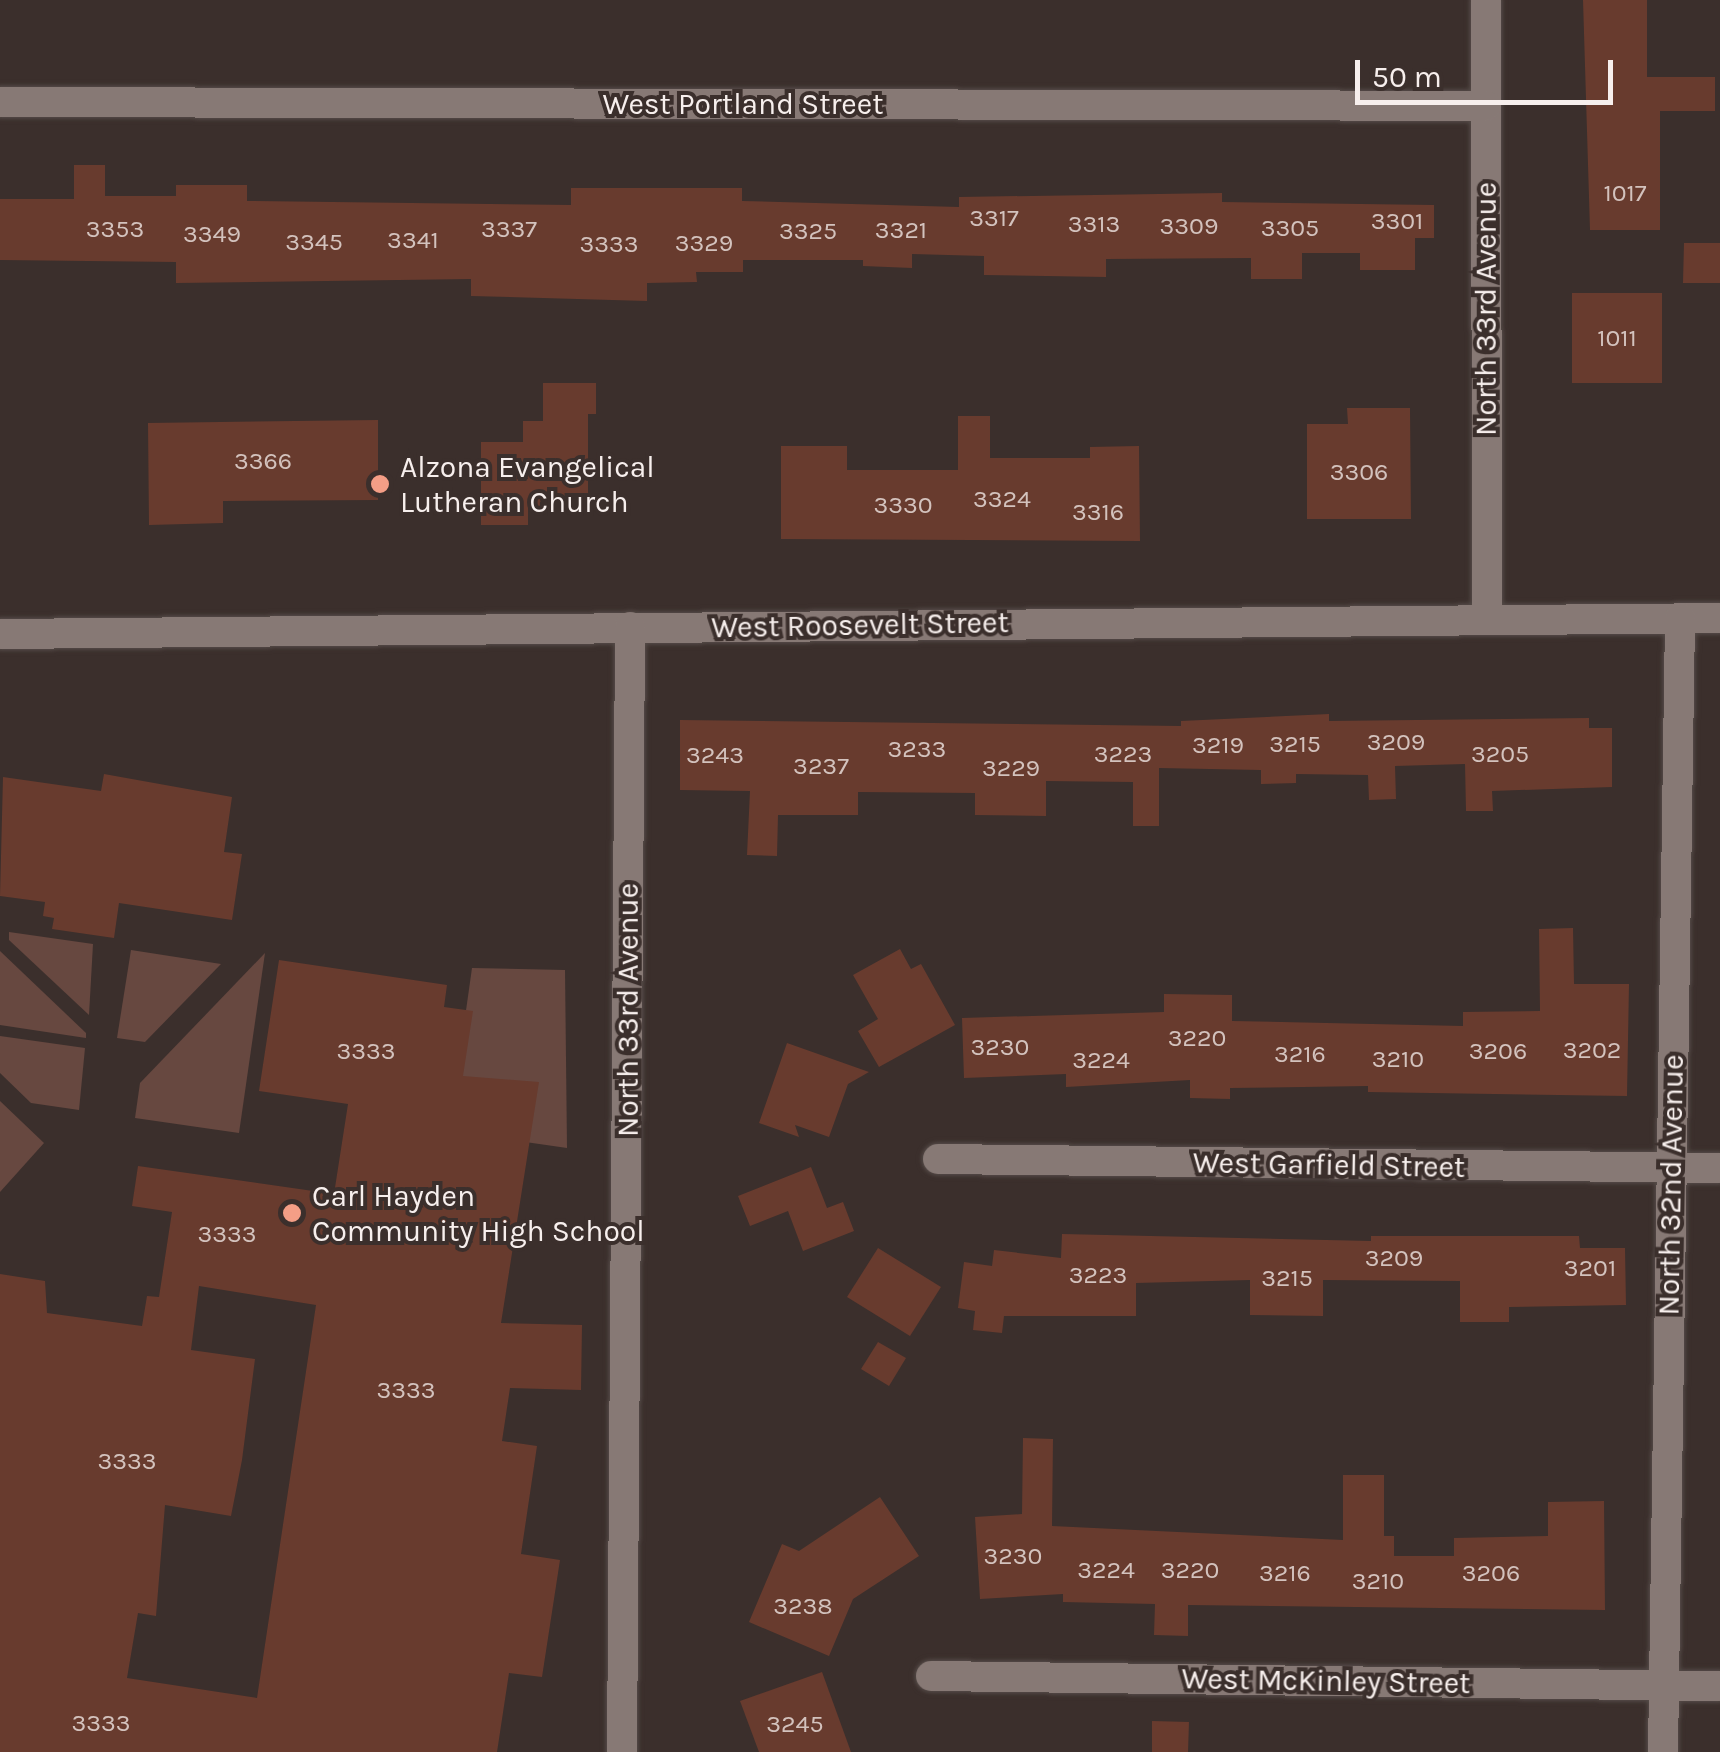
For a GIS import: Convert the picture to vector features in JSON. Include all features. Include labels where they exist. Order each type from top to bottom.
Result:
[{"type":"street","name":"North 33rd Avenue","points":[[1486,0],[1487,618]]},
{"type":"street","name":"West Portland Street","points":[[0,102],[1486,106]]},
{"type":"street","name":"North 32nd Avenue","points":[[1663,1752],[1680,618]]},
{"type":"street","name":"West Roosevelt Street","points":[[0,634],[1720,618]]},
{"type":"street","name":"North 33rd Avenue","points":[[622,1752],[630,627]]},
{"type":"street","name":"West Garfield Street","points":[[938,1159],[1720,1168]]},
{"type":"street","name":"West McKinley Street","points":[[931,1676],[1720,1686]]},
{"type":"shaded area","points":[[9,932],[93,944],[89,1015],[9,940]]},
{"type":"shaded area","points":[[131,950],[221,964],[145,1042],[117,1038]]},
{"type":"shaded area","points":[[0,951],[86,1033],[86,1038],[0,1025]]},
{"type":"shaded area","points":[[265,953],[239,1133],[135,1118],[140,1083]]},
{"type":"shaded area","points":[[472,968],[565,970],[567,1148],[449,1131]]},
{"type":"shaded area","points":[[0,1036],[85,1048],[79,1110],[31,1103],[0,1073]]},
{"type":"shaded area","points":[[0,1101],[44,1143],[0,1192]]},
{"type":"building","points":[[1583,0],[1647,0],[1647,77],[1715,77],[1715,111],[1660,111],[1660,230],[1590,230]]},
{"type":"building","points":[[74,165],[105,165],[105,196],[176,196],[176,185],[247,185],[247,201],[571,205],[571,188],[742,188],[742,201],[959,207],[959,197],[1222,193],[1222,202],[1434,205],[1434,238],[1415,238],[1415,270],[1360,270],[1360,253],[1302,253],[1302,279],[1251,279],[1251,258],[1106,259],[1106,277],[984,275],[984,256],[912,254],[912,268],[863,266],[863,260],[743,260],[743,272],[696,272],[697,282],[647,283],[647,301],[471,296],[471,279],[176,283],[176,262],[0,260],[0,199],[74,199]]},
{"type":"building","points":[[1684,243],[1720,243],[1720,283],[1683,283]]},
{"type":"building","points":[[1572,293],[1662,293],[1662,383],[1572,383]]},
{"type":"building","points":[[543,383],[596,383],[596,414],[588,414],[588,506],[528,506],[528,525],[481,525],[481,442],[523,442],[523,421],[543,421]]},
{"type":"building","points":[[1347,408],[1410,408],[1411,519],[1307,519],[1307,424],[1348,424]]},
{"type":"building","points":[[958,416],[990,416],[990,458],[1090,458],[1090,447],[1139,446],[1140,541],[781,539],[781,446],[847,446],[847,470],[958,470]]},
{"type":"building","points":[[378,420],[378,500],[223,501],[223,523],[149,525],[148,423]]},
{"type":"building","points":[[1329,714],[1329,721],[1589,718],[1589,728],[1612,728],[1612,787],[1492,791],[1493,811],[1466,811],[1465,764],[1395,766],[1396,799],[1369,800],[1368,775],[1296,774],[1296,783],[1261,784],[1261,770],[1159,768],[1159,826],[1133,826],[1133,782],[1046,781],[1046,816],[975,815],[975,793],[858,792],[858,815],[778,815],[777,856],[747,855],[750,791],[680,790],[680,720],[1181,726],[1181,721]]},
{"type":"building","points":[[104,774],[232,797],[224,852],[242,854],[232,920],[119,903],[114,938],[52,929],[54,918],[43,916],[45,902],[0,896],[3,777],[101,791]]},
{"type":"building","points":[[1573,928],[1574,984],[1629,984],[1627,1096],[1368,1092],[1368,1086],[1230,1088],[1230,1099],[1190,1098],[1190,1080],[1066,1087],[1066,1074],[964,1078],[962,1018],[1164,1012],[1164,994],[1232,995],[1232,1021],[1463,1026],[1463,1012],[1540,1011],[1539,929]]},
{"type":"building","points":[[900,949],[911,969],[921,964],[955,1025],[879,1067],[858,1031],[878,1019],[853,975]]},
{"type":"building","points":[[279,960],[447,985],[444,1007],[473,1011],[463,1076],[539,1082],[501,1323],[582,1325],[581,1390],[510,1388],[502,1441],[537,1446],[521,1554],[560,1560],[542,1677],[509,1673],[497,1752],[0,1752],[0,1274],[45,1281],[47,1313],[142,1326],[147,1296],[159,1297],[172,1212],[132,1206],[138,1166],[334,1194],[348,1104],[259,1091]],"holes":[[[199,1286],[316,1305],[257,1698],[127,1678],[138,1613],[156,1616],[165,1505],[231,1516],[242,1460],[255,1359],[191,1350]]]},
{"type":"building","points":[[787,1043],[869,1072],[848,1084],[829,1137],[795,1125],[799,1137],[759,1123]]},
{"type":"building","points":[[811,1167],[827,1208],[843,1202],[854,1231],[803,1251],[788,1211],[750,1226],[738,1196]]},
{"type":"building","points":[[1062,1234],[1371,1241],[1371,1236],[1579,1236],[1580,1248],[1625,1248],[1626,1305],[1509,1307],[1509,1322],[1460,1322],[1460,1281],[1323,1280],[1323,1316],[1250,1315],[1250,1280],[1136,1283],[1136,1316],[1004,1316],[1002,1333],[973,1330],[975,1311],[958,1308],[964,1262],[992,1266],[994,1250],[1061,1258]]},
{"type":"building","points":[[878,1248],[941,1287],[910,1336],[847,1297]]},
{"type":"building","points":[[878,1342],[906,1358],[889,1386],[861,1369]]},
{"type":"building","points":[[1023,1438],[1053,1439],[1052,1526],[1343,1540],[1343,1475],[1384,1475],[1384,1536],[1394,1536],[1394,1556],[1454,1556],[1454,1538],[1548,1536],[1548,1502],[1604,1501],[1605,1610],[1188,1605],[1188,1636],[1154,1635],[1155,1604],[1063,1602],[1063,1594],[980,1599],[975,1517],[1022,1514]]},
{"type":"building","points":[[880,1497],[919,1556],[853,1599],[829,1656],[749,1622],[782,1544],[799,1551]]},
{"type":"building","points":[[822,1672],[851,1752],[759,1752],[740,1701]]},
{"type":"building","points":[[1152,1721],[1189,1722],[1188,1752],[1152,1752]]},
{"type":"place","name":"Alzona Evangelical Lutheran Church","points":[[380,484]]},
{"type":"place","name":"Carl Hayden Community High School","points":[[292,1213]]}]
